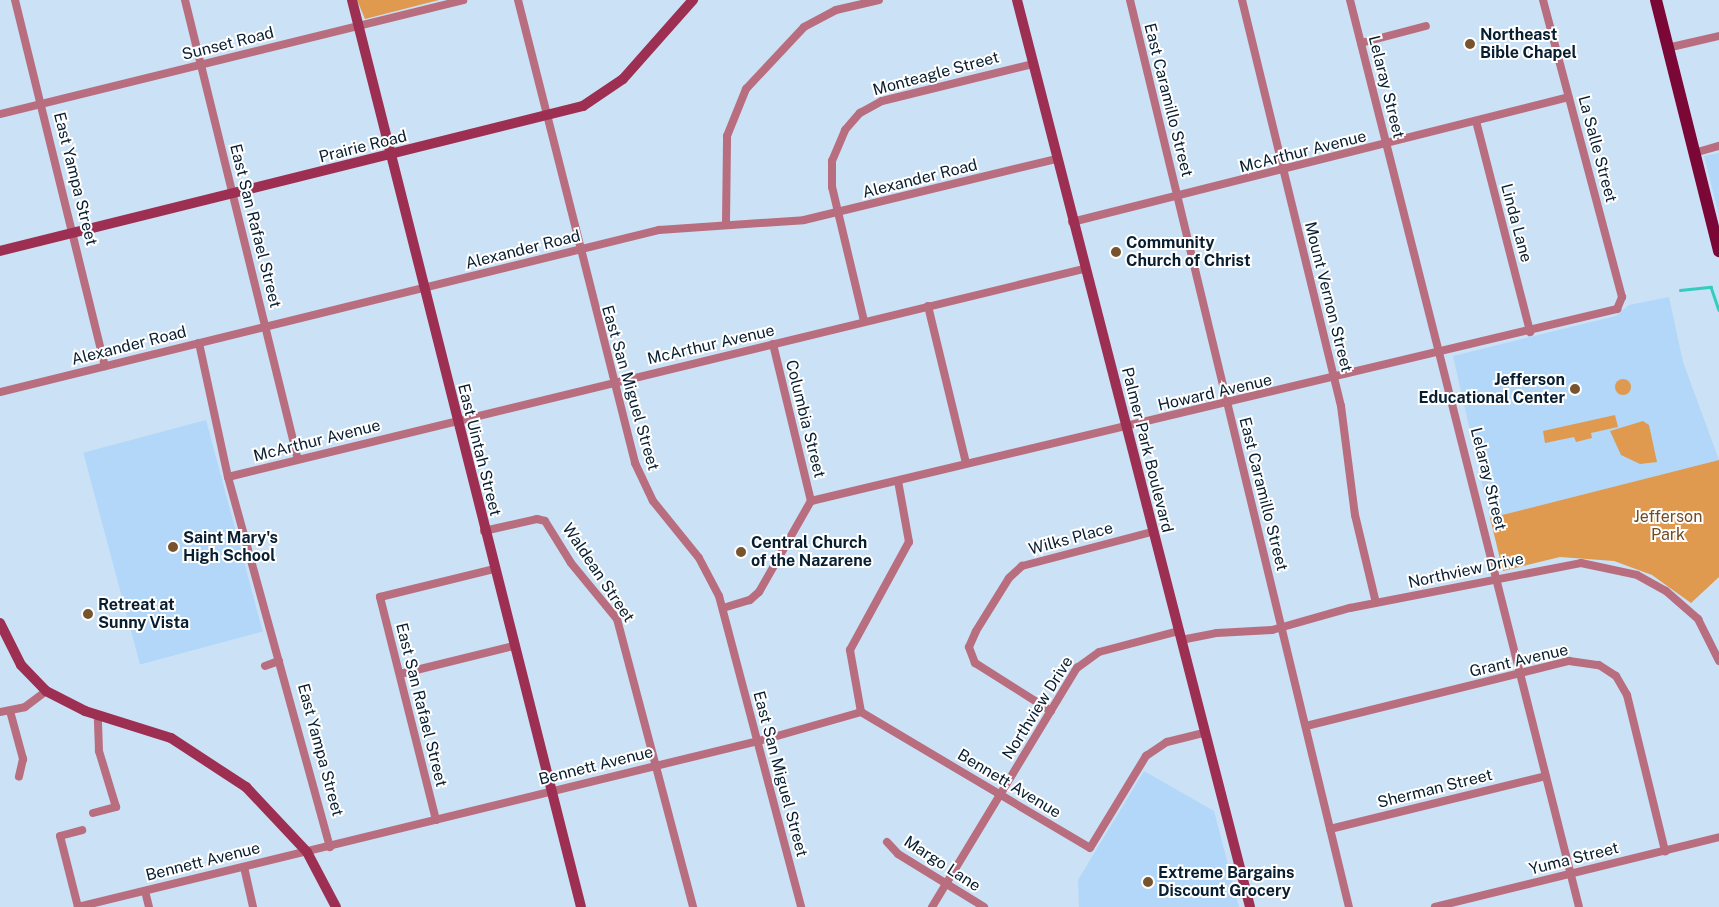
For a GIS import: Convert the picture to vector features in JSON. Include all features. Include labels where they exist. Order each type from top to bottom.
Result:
[{"type":"main road","name":"East Uintah Street","points":[[352,0],[422,290],[581,907]]},
{"type":"main road","name":"Prairie Road","points":[[0,251],[546,117],[604,95],[693,0]]},
{"type":"main road","name":"Palmer Park Boulevard","points":[[1017,0],[1084,269],[1250,907]]},
{"type":"main road","points":[[1656,0],[1719,251]]},
{"type":"main road","points":[[0,623],[21,665],[46,691],[98,716],[156,732],[212,761],[260,799],[308,852],[336,907]]},
{"type":"street","name":"East Yampa Street","points":[[15,0],[105,366]]},
{"type":"street","name":"East San Rafael Street","points":[[186,0],[298,459]]},
{"type":"street","name":"Sunset Road","points":[[0,114],[462,0]]},
{"type":"street","name":"East San Miguel Street","points":[[518,0],[613,382],[642,480],[660,510],[699,558],[723,608],[801,907]]},
{"type":"street","points":[[726,223],[726,144],[746,89],[804,28],[836,10],[879,0]]},
{"type":"street","name":"East Caramillo Street","points":[[1130,0],[1176,198],[1350,907]]},
{"type":"street","name":"Mount Vernon Street","points":[[1242,0],[1334,379],[1355,515],[1376,603]]},
{"type":"street","name":"Lelaray Street","points":[[1350,0],[1386,145],[1442,353],[1579,907]]},
{"type":"street","name":"La Salle Street","points":[[1543,0],[1622,297],[1620,306]]},
{"type":"street","points":[[1361,43],[1426,26]]},
{"type":"street","points":[[1667,48],[1719,36]]},
{"type":"street","name":"Monteagle Street","points":[[864,321],[837,213],[832,161],[842,135],[860,113],[892,97],[1032,64]]},
{"type":"street","name":"McArthur Avenue","points":[[1072,222],[1176,198],[1569,98]]},
{"type":"street","name":"Linda Lane","points":[[1476,122],[1530,332]]},
{"type":"street","points":[[1694,152],[1719,146]]},
{"type":"street","name":"Alexander Road","points":[[0,392],[422,290],[579,248],[659,230],[726,223],[804,220],[1056,159]]},
{"type":"street","name":"McArthur Avenue","points":[[228,477],[1084,269]]},
{"type":"street","points":[[928,306],[966,463]]},
{"type":"street","name":"Howard Avenue","points":[[811,501],[966,463],[1227,404],[1530,332],[1620,306]]},
{"type":"street","name":"East Yampa Street","points":[[199,343],[228,477],[330,847]]},
{"type":"street","name":"Columbia Street","points":[[772,344],[811,501]]},
{"type":"street","points":[[861,712],[850,650],[910,542],[898,481]]},
{"type":"street","points":[[723,608],[750,600],[759,592],[811,501]]},
{"type":"street","name":"Waldean Street","points":[[484,531],[537,519],[549,525],[571,563],[620,626],[693,907]]},
{"type":"street","name":"Wilks Place","points":[[1051,711],[975,664],[969,647],[976,630],[1009,578],[1022,566],[1152,532]]},
{"type":"street","name":"Northview Drive","points":[[932,907],[1077,668],[1090,656],[1180,636],[1281,627],[1376,603],[1581,562],[1637,575],[1690,610],[1719,661]]},
{"type":"street","name":"East San Rafael Street","points":[[436,820],[380,597],[494,569]]},
{"type":"street","points":[[400,674],[514,646]]},
{"type":"street","points":[[265,666],[279,661]]},
{"type":"street","name":"Grant Avenue","points":[[1306,726],[1520,673],[1579,661],[1599,665],[1616,676],[1627,695],[1665,851]]},
{"type":"street","points":[[0,712],[25,707],[46,691]]},
{"type":"street","points":[[10,711],[23,759],[19,777]]},
{"type":"street","name":"Bennett Avenue","points":[[78,907],[330,847],[757,740],[861,712],[1090,848],[1146,756],[1167,742],[1204,733]]},
{"type":"street","points":[[93,813],[116,806],[99,751],[98,716]]},
{"type":"street","name":"Sherman Street","points":[[1330,829],[1546,776]]},
{"type":"street","points":[[78,907],[60,836],[82,830]]},
{"type":"street","name":"Yuma Street","points":[[1435,907],[1719,837]]},
{"type":"street","name":"Margo Lane","points":[[887,842],[946,884],[984,907]]},
{"type":"street","points":[[244,867],[253,907]]},
{"type":"street","points":[[145,891],[149,907]]},
{"type":"shaded area","points":[[1719,153],[1719,215],[1704,156]]},
{"type":"shaded area","name":"Jefferson Educational Center","points":[[1669,297],[1683,362],[1719,460],[1490,518],[1453,356],[1616,316],[1629,305]]},
{"type":"shaded area","name":"Saint Mary's High School","points":[[206,420],[263,632],[140,664],[83,453]]},
{"type":"shaded area","points":[[1144,771],[1214,811],[1239,907],[1079,907],[1078,880]]},
{"type":"green space","points":[[357,0],[439,0],[365,19]]},
{"type":"green space","points":[[1623,379],[1631,387],[1623,395],[1615,387]]},
{"type":"green space","points":[[1615,415],[1618,427],[1591,433],[1592,438],[1576,442],[1574,437],[1545,443],[1543,431]]},
{"type":"green space","points":[[1643,421],[1649,425],[1657,462],[1640,464],[1621,455],[1610,431]]},
{"type":"green space","name":"Jefferson Park","points":[[1719,460],[1719,577],[1691,603],[1652,575],[1614,561],[1560,557],[1503,571],[1490,518]]},
{"type":"waterway","points":[[1680,290],[1711,287],[1719,310]]},
{"type":"place","name":"Northeast Bible Chapel","points":[[1470,44]]},
{"type":"place","name":"Community Church of Christ","points":[[1116,252]]},
{"type":"place","name":"Jefferson Educational Center","points":[[1575,389]]},
{"type":"place","name":"Saint Mary's High School","points":[[173,547]]},
{"type":"place","name":"Central Church of the Nazarene","points":[[741,552]]},
{"type":"place","name":"Retreat at Sunny Vista","points":[[88,614]]},
{"type":"place","name":"Extreme Bargains Discount Grocery","points":[[1148,882]]}]
